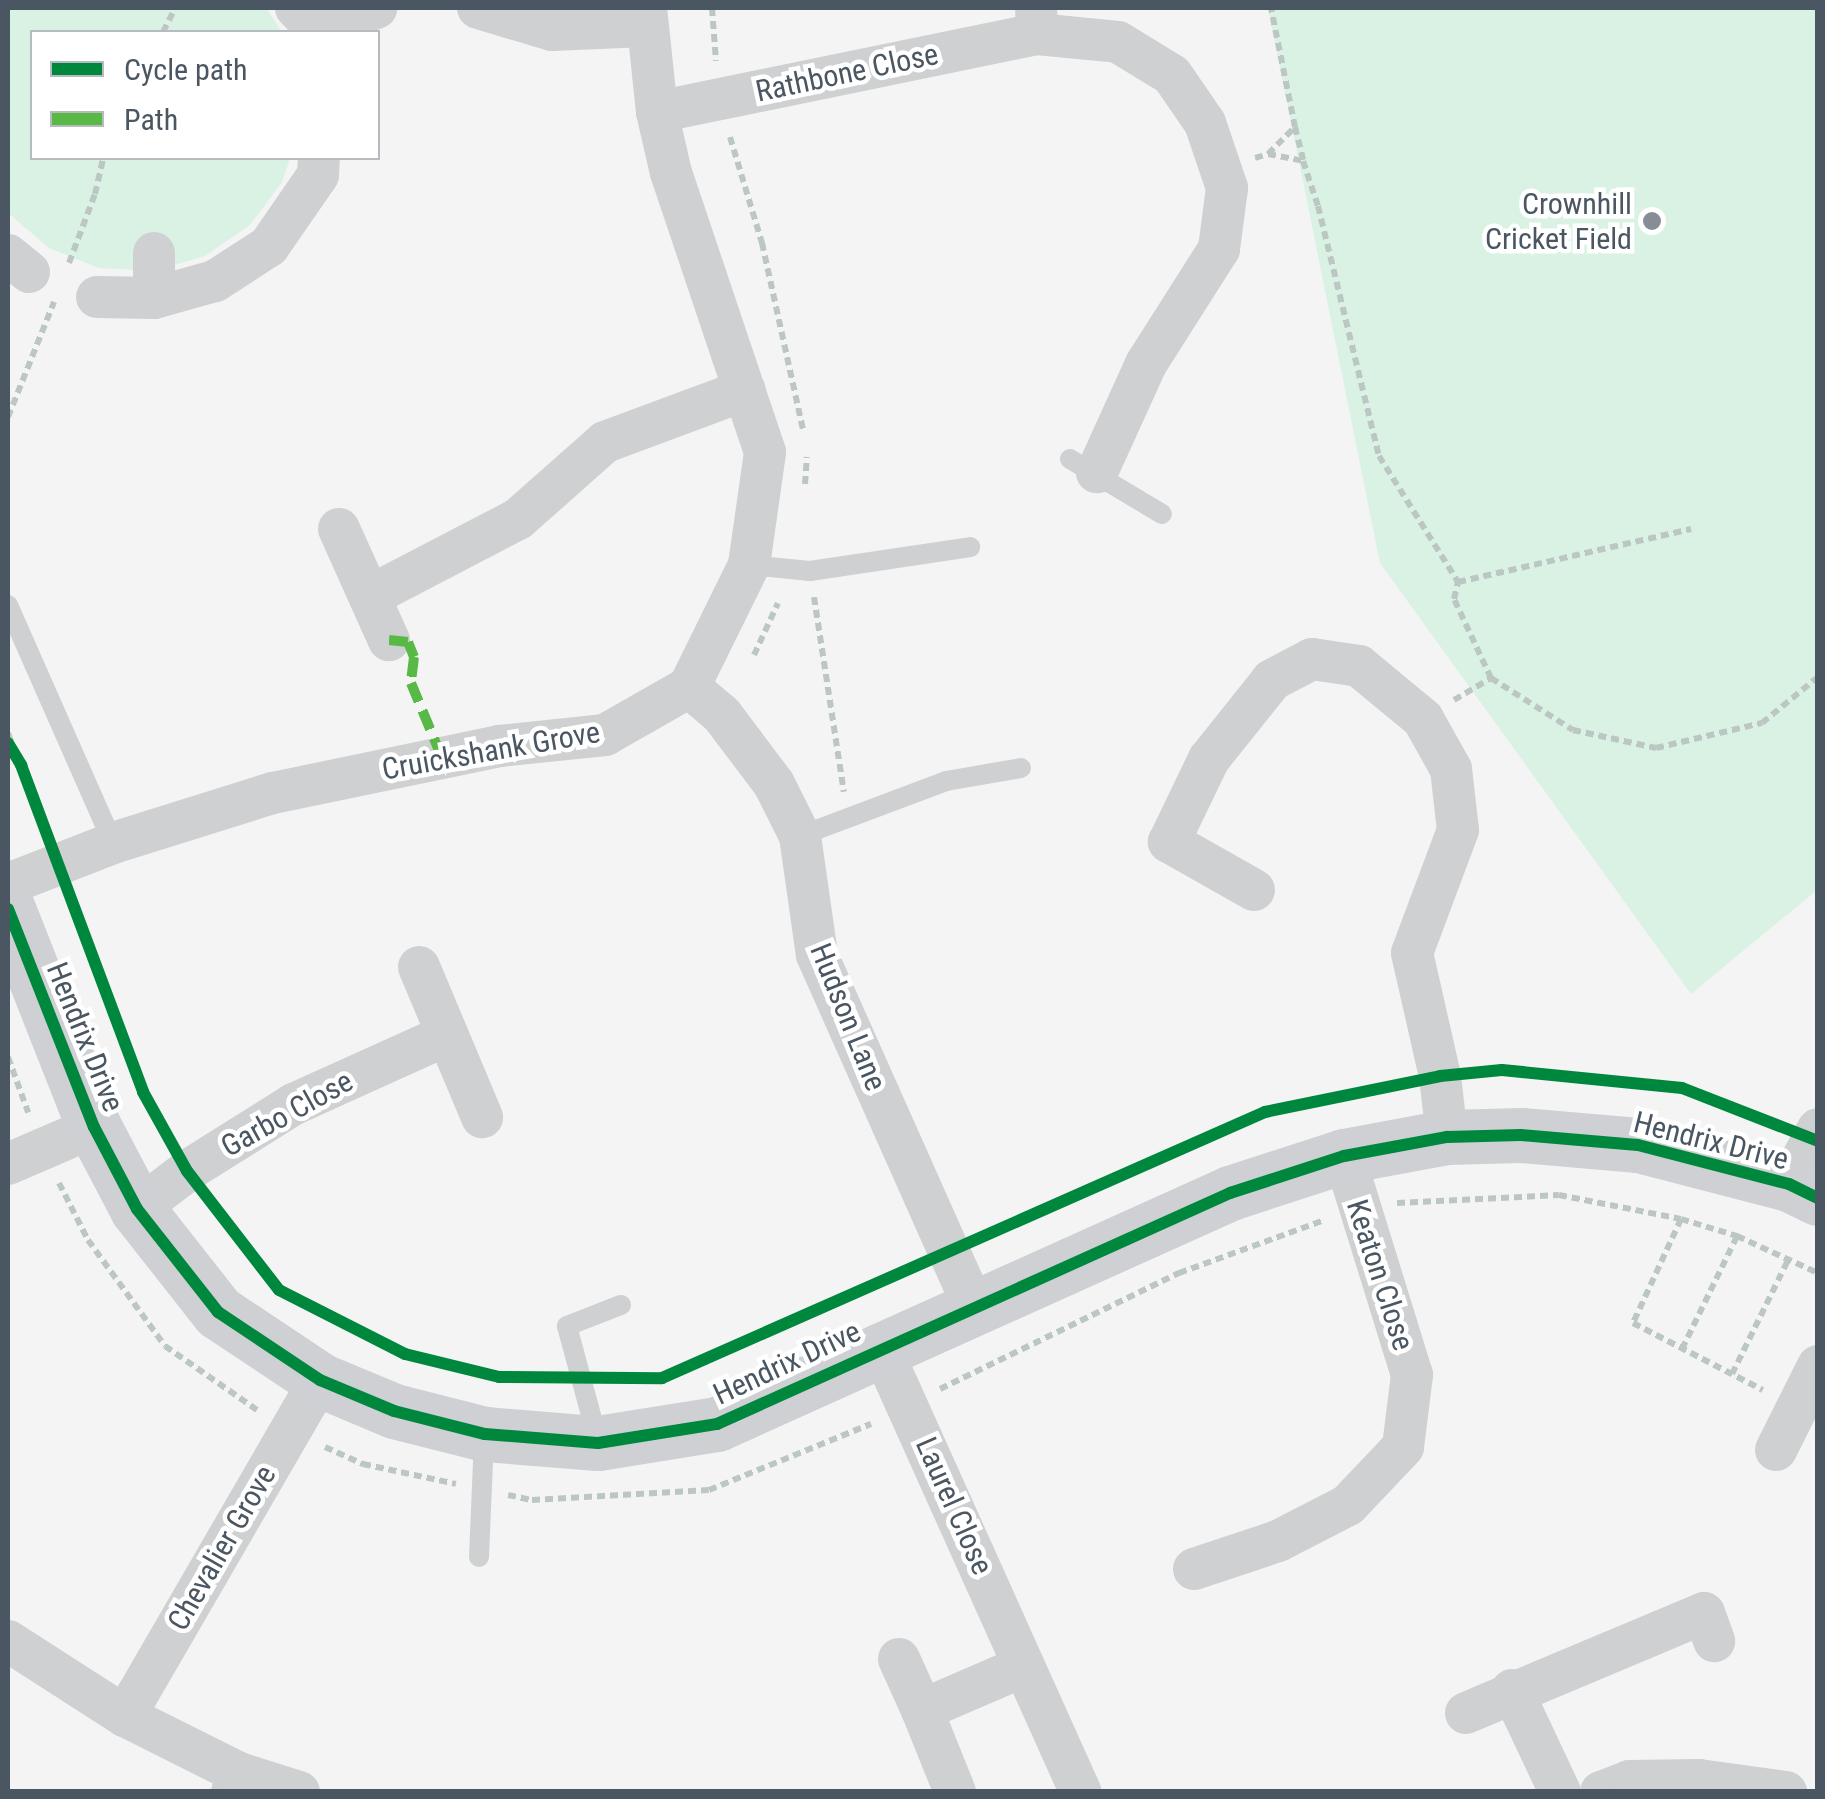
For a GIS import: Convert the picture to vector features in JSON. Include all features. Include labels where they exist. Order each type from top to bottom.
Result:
[{"type":"street","points":[[310,23],[376,8]]},
{"type":"street","points":[[478,8],[552,30],[646,16],[656,112],[671,173],[765,452],[749,565],[689,686]]},
{"type":"street","name":"Rathbone Close","points":[[656,112],[1037,21],[1118,42],[1172,74],[1205,123],[1227,188],[1219,249],[1084,465]]},
{"type":"street","points":[[97,298],[154,298],[214,282],[270,246],[318,175],[320,160]]},
{"type":"street","points":[[154,252],[154,298]]},
{"type":"street","points":[[370,596],[518,520],[605,442],[745,390]]},
{"type":"street","points":[[340,529],[389,640]]},
{"type":"street","points":[[1254,890],[1169,842],[1208,760],[1272,680],[1312,659],[1359,666],[1423,719],[1451,770],[1458,830],[1412,953],[1440,1076],[1447,1137]]},
{"type":"street","name":"Hudson Lane","points":[[689,686],[722,715],[774,784],[800,836],[817,955],[974,1307]]},
{"type":"street","name":"Cruickshank Grove","points":[[8,884],[113,843],[273,793],[500,746],[605,735],[689,686]]},
{"type":"street","name":"Hendrix Drive","points":[[8,910],[94,1127],[137,1209],[218,1312],[320,1380],[394,1411],[484,1434],[598,1443],[717,1424],[1230,1193],[1344,1156],[1447,1137],[1521,1135],[1638,1145],[1803,1191]]},
{"type":"street","points":[[419,967],[482,1117]]},
{"type":"street","name":"Garbo Close","points":[[137,1209],[187,1171],[294,1104],[447,1035]]},
{"type":"street","points":[[8,1164],[94,1127]]},
{"type":"street","points":[[1803,1191],[1818,1129]]},
{"type":"street","name":"Keaton Close","points":[[1194,1569],[1278,1541],[1348,1505],[1403,1446],[1412,1375],[1344,1156]]},
{"type":"street","name":"Laurel Close","points":[[881,1348],[1081,1792]]},
{"type":"street","points":[[1776,1450],[1818,1366]]},
{"type":"street","name":"Chevalier Grove","points":[[125,1716],[320,1380]]},
{"type":"street","points":[[1466,1713],[1512,1690],[1704,1613],[1714,1641]]},
{"type":"street","points":[[8,1640],[48,1670],[236,1782],[299,1792]]},
{"type":"street","points":[[900,1658],[955,1792]]},
{"type":"street","points":[[922,1710],[1024,1666]]},
{"type":"street","points":[[1512,1690],[1560,1792]]},
{"type":"street","points":[[1601,1792],[1629,1781],[1786,1792]]},
{"type":"lane","points":[[1084,465],[1162,514]]},
{"type":"lane","points":[[749,565],[810,571],[970,546]]},
{"type":"lane","points":[[8,605],[113,843]]},
{"type":"lane","points":[[800,836],[946,781],[1021,768]]},
{"type":"lane","points":[[598,1443],[567,1326],[621,1305]]},
{"type":"lane","points":[[479,1557],[484,1434]]},
{"type":"path","points":[[1271,8],[1303,161],[1380,456],[1458,582],[1454,599],[1490,678],[1573,730],[1656,748],[1762,723],[1818,677]]},
{"type":"path","points":[[1221,170],[1268,154],[1295,127]]},
{"type":"path","points":[[1268,154],[1303,161]]},
{"type":"path","points":[[1458,582],[1691,530]]},
{"type":"path","points":[[810,571],[848,818]]},
{"type":"path","points":[[1423,719],[1490,678]]},
{"type":"path","points":[[8,733],[27,782]]},
{"type":"path","points":[[8,743],[18,761]]},
{"type":"path","points":[[1681,1218],[1633,1323],[1797,1408]]},
{"type":"path","points":[[1682,1349],[1737,1236]]},
{"type":"path","points":[[1732,1374],[1788,1260]]},
{"type":"green space","points":[[8,8],[266,8],[281,30],[30,30],[30,160],[289,160],[282,182],[250,225],[205,256],[153,271],[99,268],[49,248],[8,213]]},
{"type":"green space","points":[[1268,8],[1817,8],[1817,890],[1691,994],[1380,563]]},
{"type":"marked path","points":[[389,640],[408,642],[414,657],[411,683],[442,758]]},
{"type":"cycle path","points":[[8,743],[21,765],[143,1092],[187,1171],[279,1290],[405,1354],[499,1377],[662,1378],[1265,1112],[1440,1076],[1502,1070],[1682,1088],[1818,1141]]},
{"type":"cycle path","points":[[8,909],[94,1127],[137,1209],[218,1312],[320,1380],[394,1411],[485,1434],[598,1443],[717,1424],[1230,1193],[1344,1156],[1447,1137],[1521,1135],[1638,1145],[1789,1184],[1818,1198]]},
{"type":"place","name":"Crownhill Cricket Field","points":[[1652,221]]}]
